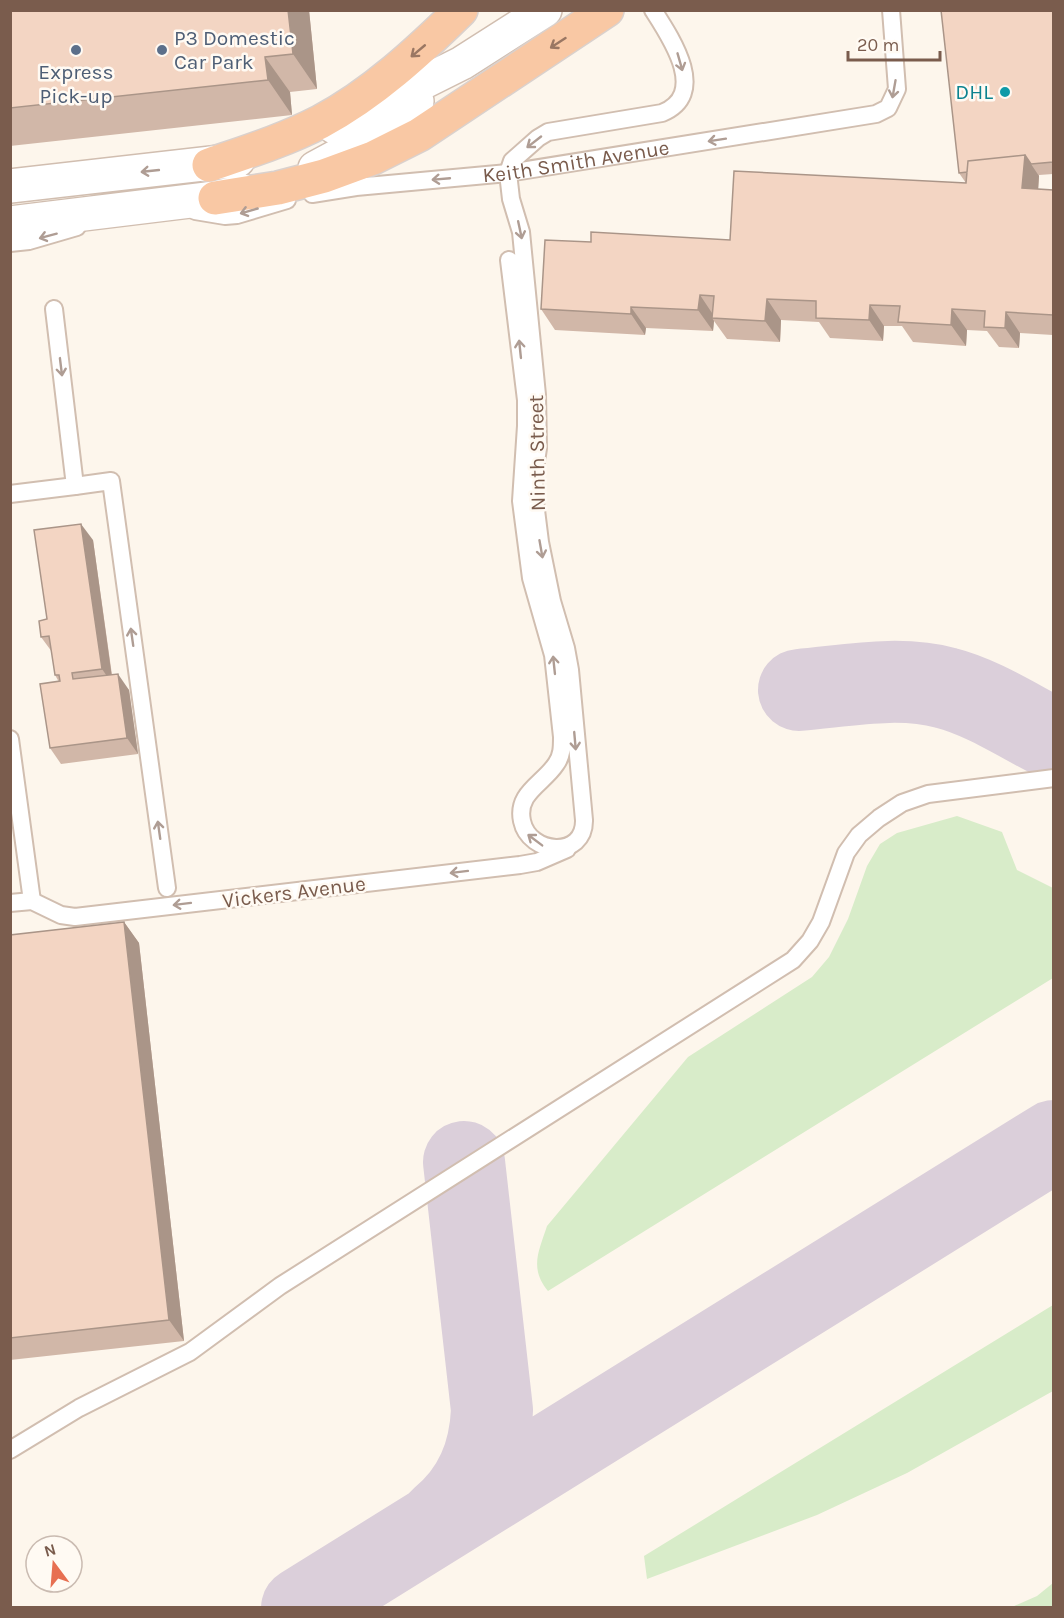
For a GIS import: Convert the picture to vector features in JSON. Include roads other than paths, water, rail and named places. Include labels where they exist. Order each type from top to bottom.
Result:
[{"type":"highway","points":[[209,165],[273,144],[322,121],[364,94],[423,47],[461,10]]},
{"type":"highway","points":[[215,198],[289,185],[324,176],[373,158],[419,135],[607,10]]},
{"type":"street","points":[[10,186],[209,165],[277,151],[306,141],[462,63],[545,10]]},
{"type":"street","name":"Keith Smith Avenue","points":[[10,223],[215,198],[279,183],[305,173],[376,135],[462,63]]},
{"type":"lane","points":[[508,173],[512,161],[548,132],[662,113],[671,110],[678,103],[684,82],[681,62],[673,41],[653,10]]},
{"type":"lane","name":"Keith Smith Avenue","points":[[154,205],[225,216],[237,215],[326,191],[508,173],[876,114],[888,108],[897,89],[891,10]]},
{"type":"lane","name":"Ninth Street","points":[[508,173],[521,232],[537,395],[538,448],[534,494],[546,574],[570,670],[584,828],[574,842]]},
{"type":"lane","points":[[10,243],[52,236],[154,205]]},
{"type":"lane","points":[[509,260],[526,400],[521,501],[531,578],[553,655],[562,737],[562,748],[556,765],[528,792],[522,803],[522,820],[525,831],[532,840],[544,846],[564,848],[574,842]]},
{"type":"lane","points":[[54,309],[75,486]]},
{"type":"lane","points":[[10,494],[111,481],[167,888]]},
{"type":"lane","points":[[10,739],[32,901],[10,903]]},
{"type":"lane","points":[[10,1450],[79,1408],[190,1352],[280,1286],[793,960],[810,941],[821,922],[846,853],[859,835],[902,803],[927,794],[1053,778]]},
{"type":"lane","name":"Vickers Avenue","points":[[32,901],[61,915],[75,917],[520,866],[565,851],[574,842]]},
{"type":"place","name":"Express Pick-up","points":[[76,50]]},
{"type":"place","name":"P3 Domestic Car Park","points":[[162,50]]},
{"type":"place","name":"DHL","points":[[1005,92]]}]
